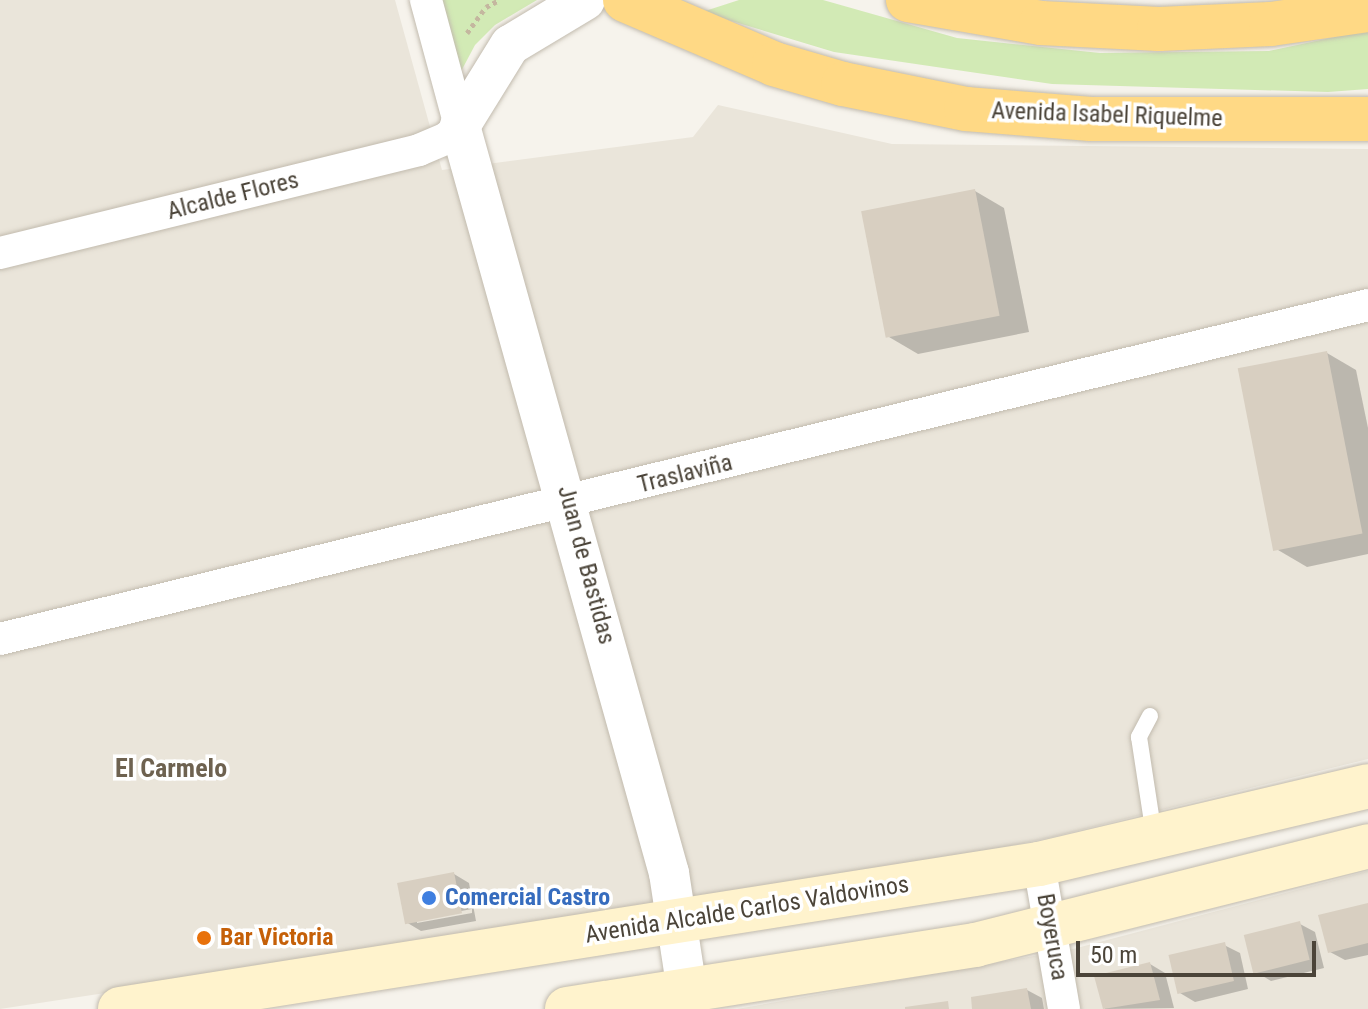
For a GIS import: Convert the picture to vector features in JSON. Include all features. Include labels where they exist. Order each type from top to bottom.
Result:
[{"type":"highway","name":"Avenida Isabel Riquelme","points":[[625,0],[774,64],[843,84],[966,109],[1091,119],[1368,119]]},
{"type":"highway","points":[[908,0],[1041,23],[1159,29],[1271,24],[1368,10]]},
{"type":"main road","name":"Avenida Alcalde Carlos Valdovinos","points":[[120,1009],[374,990],[679,921],[1039,864],[1368,786]]},
{"type":"main road","points":[[567,1009],[689,1000],[1051,929],[1368,846]]},
{"type":"street","name":"Juan de Bastidas","points":[[426,0],[569,503],[679,921],[689,1000]]},
{"type":"street","points":[[460,126],[510,45],[585,0]]},
{"type":"street","name":"Alcalde Flores","points":[[0,253],[419,150],[460,126]]},
{"type":"street","name":"Traslaviña","points":[[0,639],[569,503],[1368,305]]},
{"type":"street","name":"Boyeruca","points":[[1039,864],[1064,1009]]},
{"type":"lane","points":[[1150,716],[1139,747],[1154,837]]},
{"type":"shaded area","points":[[0,0],[395,0],[442,170],[693,137],[718,105],[892,144],[1368,149],[1368,759],[1052,837],[864,877],[0,1009]]},
{"type":"shaded area","points":[[1368,871],[1368,1009],[737,1009],[1073,949]]},
{"type":"green space","points":[[438,0],[537,0],[495,25],[475,45],[458,77]]},
{"type":"green space","points":[[739,0],[823,0],[957,38],[1100,53],[1269,51],[1368,30],[1368,89],[1328,92],[1052,84],[834,52],[702,12]]},
{"type":"building","points":[[975,189],[1000,316],[886,338],[861,211]]},
{"type":"building","points":[[1327,351],[1362,534],[1273,551],[1238,368]]},
{"type":"building","name":"Comercial Castro","points":[[454,872],[462,913],[405,924],[397,883]]},
{"type":"building","points":[[1368,903],[1368,943],[1328,953],[1318,915]]},
{"type":"building","points":[[1300,921],[1310,960],[1253,974],[1244,935]]},
{"type":"building","points":[[1225,942],[1234,981],[1177,994],[1168,955]]},
{"type":"building","points":[[1150,962],[1160,1000],[1103,1009],[1094,976]]},
{"type":"building","points":[[1027,988],[1031,1009],[972,1009],[971,997]]},
{"type":"building","points":[[948,1001],[949,1009],[905,1009],[905,1007]]},
{"type":"place","name":"Comercial Castro","points":[[429,898]]},
{"type":"place","name":"Bar Victoria","points":[[204,938]]},
{"type":"district","name":"El Carmelo","points":[[171,769]]}]
